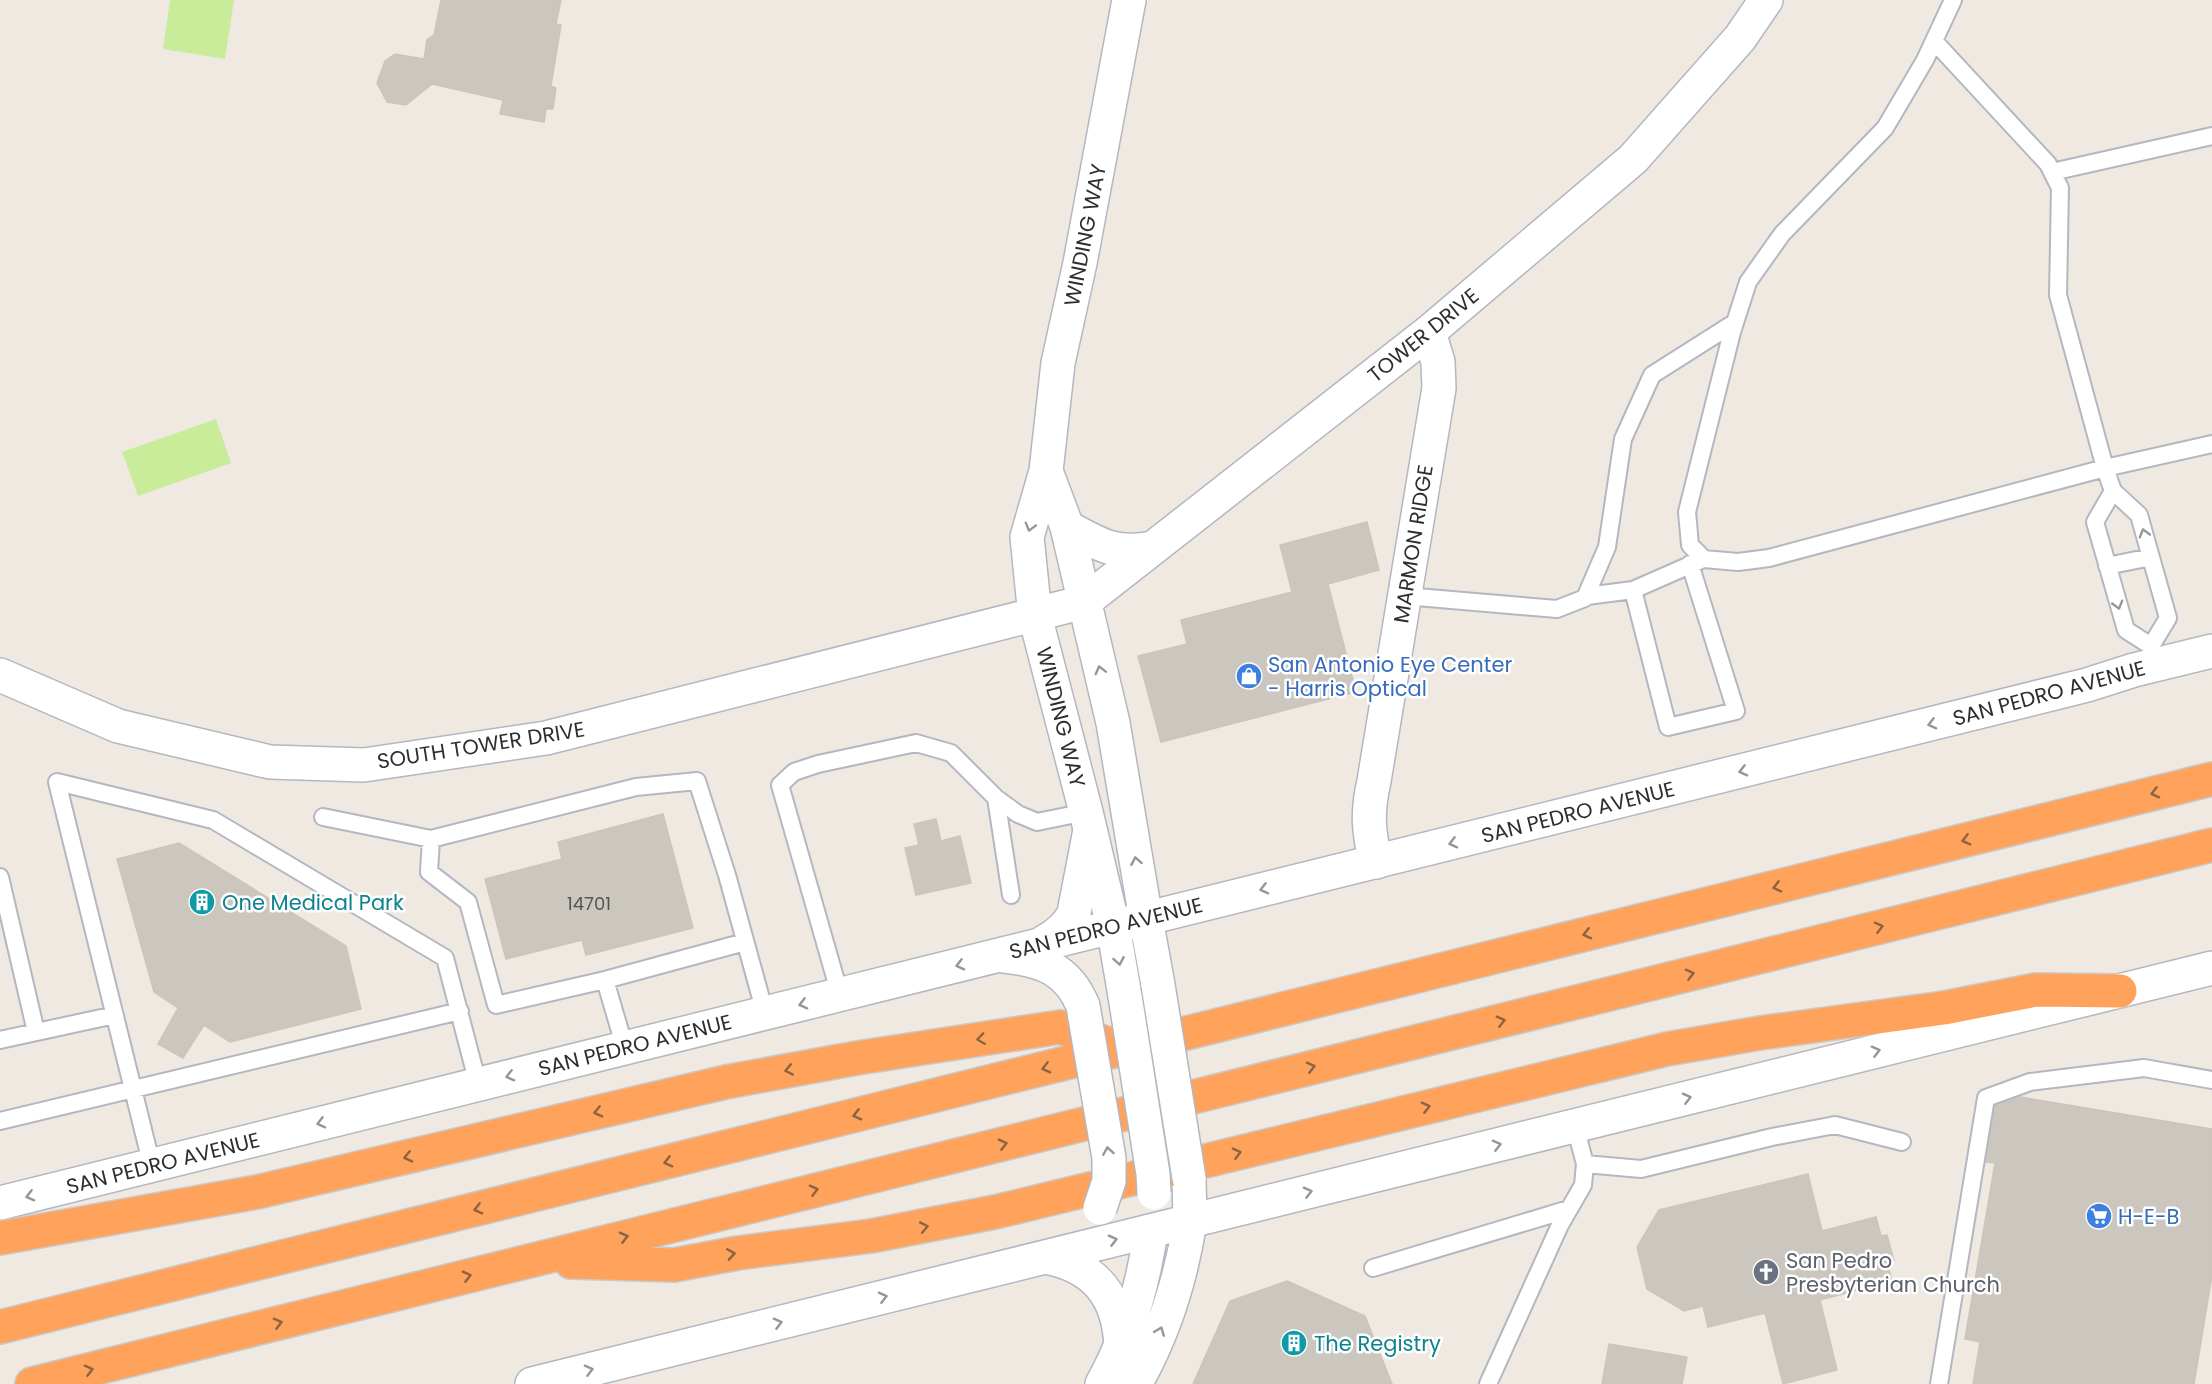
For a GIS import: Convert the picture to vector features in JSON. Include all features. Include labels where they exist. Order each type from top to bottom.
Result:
[{"type":"highway","points":[[0,1327],[2212,779]]},
{"type":"highway","points":[[32,1384],[2212,844]]},
{"type":"highway","points":[[527,1261],[674,1265],[738,1253],[880,1234],[995,1212],[1667,1049],[1760,1033],[1944,1008],[2036,990],[2120,991]]},
{"type":"highway","points":[[0,1238],[257,1192],[726,1082],[857,1058],[1060,1027],[1123,1049]]},
{"type":"street","name":"WINDING WAY","points":[[1102,1384],[1121,1347],[1140,1288],[1150,1231],[1154,1193],[1153,1174],[1113,926],[1035,616],[1027,537],[1046,471],[1058,363],[1080,263],[1129,0]]},
{"type":"street","name":"TOWER DRIVE","points":[[1035,616],[1084,602],[1429,332],[1633,159],[1740,38],[1766,0]]},
{"type":"street","name":"MARMON RIDGE","points":[[1376,862],[1368,824],[1369,805],[1439,388],[1438,362],[1429,332]]},
{"type":"street","name":"WINDING WAY","points":[[1046,471],[1066,527],[1113,723],[1189,1178],[1190,1222],[1182,1266],[1161,1329],[1135,1384]]},
{"type":"street","points":[[1066,527],[1108,548],[1131,552],[1153,548]]},
{"type":"street","name":"SOUTH TOWER DRIVE","points":[[0,675],[118,726],[270,762],[364,765],[546,738],[1035,616]]},
{"type":"street","name":"SAN PEDRO AVENUE","points":[[0,1203],[2087,685],[2153,655],[2212,651]]},
{"type":"street","points":[[1041,944],[1053,937],[1070,921],[1075,906],[1085,810],[1121,775]]},
{"type":"street","points":[[998,955],[1029,959],[1056,970],[1074,988],[1083,1006],[1109,1158],[1109,1181],[1100,1208],[1086,1228],[1052,1256]]},
{"type":"street","points":[[532,1384],[2212,968]]},
{"type":"street","points":[[1052,1256],[1081,1268],[1099,1285],[1109,1299],[1115,1314],[1121,1347]]},
{"type":"lane","points":[[1633,590],[1668,727],[1736,711],[1697,561],[1690,545],[1687,512],[1734,323],[1748,282],[1782,234],[1885,128],[1934,41],[1953,0]]},
{"type":"lane","points":[[1934,41],[2049,164],[2060,188],[2058,295],[2105,468],[2113,491],[2139,515],[2168,618],[2153,655],[2126,630],[2095,522],[2113,491]]},
{"type":"lane","points":[[2052,172],[2212,136]]},
{"type":"lane","points":[[1587,596],[1607,547],[1623,439],[1652,375],[1734,323]]},
{"type":"lane","points":[[1405,597],[1557,609],[1587,596],[1633,590],[1697,561],[1738,562],[1769,558],[2105,468],[2212,444]]},
{"type":"lane","points":[[2107,566],[2151,557]]},
{"type":"lane","points":[[840,995],[780,785],[794,772],[818,764],[916,744],[951,753],[996,798],[1018,814],[1037,822],[1085,810]]},
{"type":"lane","points":[[323,816],[431,839],[636,787],[697,781],[727,875],[765,1013]]},
{"type":"lane","points":[[152,1166],[57,782],[213,820],[445,958],[478,1084]]},
{"type":"lane","points":[[996,798],[1011,896]]},
{"type":"lane","points":[[431,839],[429,872],[468,902],[496,1005],[605,980],[745,942]]},
{"type":"lane","points":[[0,877],[36,1032]]},
{"type":"lane","points":[[605,980],[625,1048]]},
{"type":"lane","points":[[0,1121],[460,1011]]},
{"type":"lane","points":[[0,1040],[115,1015]]},
{"type":"lane","points":[[1939,1384],[1986,1098],[2030,1082],[2144,1068],[2212,1080]]},
{"type":"lane","points":[[1585,1164],[1641,1169],[1772,1137],[1835,1125],[1902,1142]]},
{"type":"lane","points":[[1488,1384],[1569,1209],[1583,1185],[1585,1164],[1575,1126]]},
{"type":"lane","points":[[1373,1268],[1569,1209]]},
{"type":"green space","points":[[170,0],[234,0],[225,59],[163,49]]},
{"type":"green space","points":[[216,419],[231,463],[138,496],[122,452]]},
{"type":"building","points":[[441,0],[561,0],[556,24],[561,25],[551,86],[556,88],[553,109],[546,109],[544,122],[500,114],[503,100],[432,84],[406,105],[387,102],[377,83],[385,61],[395,54],[424,59],[427,40],[434,35]]},
{"type":"building","points":[[1367,522],[1379,570],[1328,584],[1356,692],[1161,742],[1138,656],[1187,644],[1181,620],[1292,592],[1280,545]]},
{"type":"building","points":[[663,814],[693,928],[586,955],[582,940],[506,959],[485,879],[562,859],[558,842]]},
{"type":"building","points":[[936,819],[941,841],[960,836],[971,883],[916,895],[905,848],[919,845],[914,824]]},
{"type":"building","name":"One Medical Park","points":[[179,843],[346,946],[361,1009],[230,1042],[204,1025],[183,1058],[158,1044],[178,1008],[154,992],[117,859]]},
{"type":"building","name":"H-E-B","points":[[2020,1097],[2212,1129],[2212,1275],[2194,1384],[1973,1384],[1980,1342],[1965,1339],[1995,1163],[1986,1162],[1995,1106]]},
{"type":"building","name":"San Pedro Presbyterian Church","points":[[1808,1174],[1822,1231],[1876,1217],[1881,1236],[1887,1235],[1894,1261],[1887,1262],[1892,1281],[1820,1300],[1837,1370],[1783,1384],[1765,1313],[1708,1327],[1703,1306],[1684,1311],[1647,1289],[1637,1247],[1659,1210]]},
{"type":"building","name":"The Registry","points":[[1287,1281],[1365,1316],[1392,1384],[1193,1384],[1230,1301]]},
{"type":"building","points":[[1609,1344],[1687,1357],[1682,1384],[1602,1384]]},
{"type":"place","name":"San Antonio Eye Center - Harris Optical","points":[[1249,676]]},
{"type":"place","name":"One Medical Park","points":[[202,902]]},
{"type":"place","name":"H-E-B","points":[[2099,1216]]},
{"type":"place","name":"San Pedro Presbyterian Church","points":[[1766,1272]]},
{"type":"place","name":"The Registry","points":[[1294,1343]]}]
